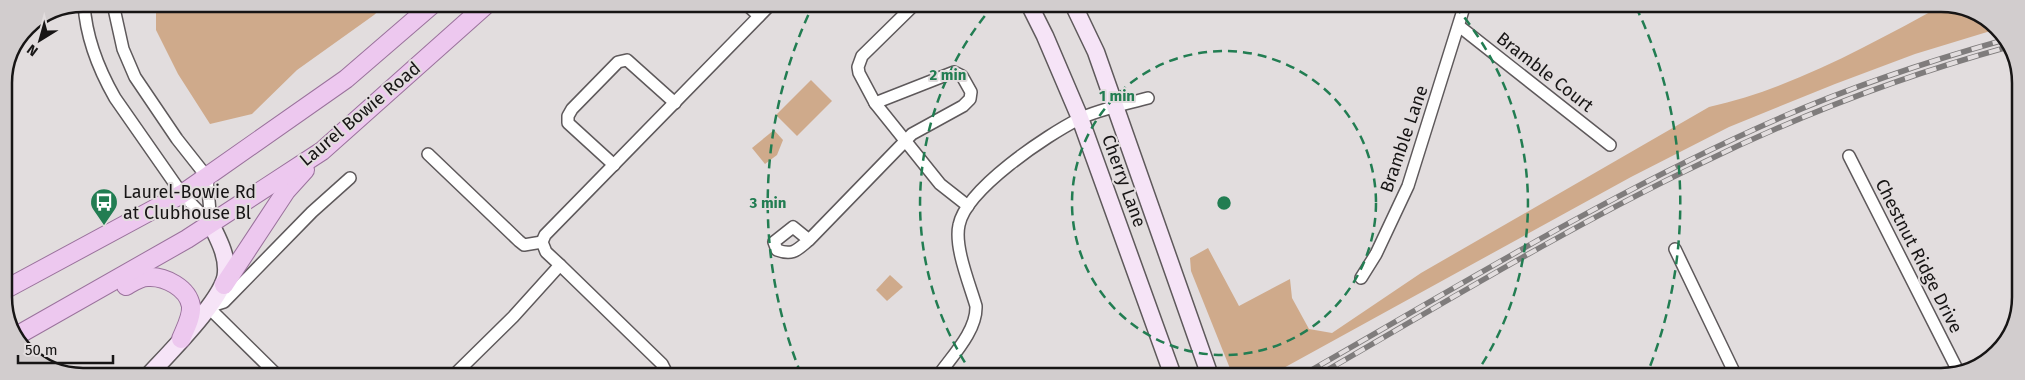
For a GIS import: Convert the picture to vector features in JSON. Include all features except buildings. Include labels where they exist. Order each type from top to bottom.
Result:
[{"type":"main road","name":"Laurel Bowie Road","points":[[13,285],[182,194],[346,78],[424,12]]},
{"type":"main road","name":"Laurel Bowie Road","points":[[22,333],[210,224],[322,151],[478,12]]},
{"type":"main road","name":"Cherry Lane","points":[[1033,12],[1080,118],[1170,368]]},
{"type":"main road","name":"Cherry Lane","points":[[1078,12],[1091,38],[1208,368]]},
{"type":"main road","points":[[155,368],[208,307],[286,191],[322,151]]},
{"type":"main road","points":[[210,224],[224,256],[226,272],[224,285]]},
{"type":"main road","points":[[61,312],[72,314],[81,311],[140,278],[156,277],[174,284],[188,296],[191,314],[181,339]]},
{"type":"street","points":[[85,12],[93,48],[106,81],[129,120],[182,194],[210,224]]},
{"type":"street","points":[[115,12],[123,50],[135,77],[177,139],[207,177],[210,224]]},
{"type":"street","points":[[755,12],[759,16]]},
{"type":"street","points":[[542,242],[549,230],[763,12]]},
{"type":"street","points":[[906,12],[868,49],[859,62],[859,73],[875,104],[940,184],[968,206]]},
{"type":"street","name":"Bramble Lane","points":[[1361,278],[1376,254],[1408,186],[1463,12]]},
{"type":"street","name":"Bramble Court","points":[[1459,26],[1610,145]]},
{"type":"street","points":[[614,165],[568,123],[568,116],[572,109],[618,62],[626,60],[675,103]]},
{"type":"street","points":[[808,240],[917,129],[963,106],[970,99],[971,92],[962,76],[954,72],[875,104]]},
{"type":"street","points":[[943,368],[972,326],[977,315],[961,250],[958,229],[968,206],[1022,153],[1080,118],[1148,98]]},
{"type":"street","points":[[428,154],[519,242],[524,245],[542,242]]},
{"type":"street","name":"Chestnut Ridge Drive","points":[[1849,156],[1955,366]]},
{"type":"street","points":[[270,368],[208,307],[224,302],[312,212],[350,178]]},
{"type":"street","points":[[542,242],[546,252],[664,368]]},
{"type":"street","points":[[1675,249],[1732,368]]},
{"type":"street","points":[[461,368],[513,317],[560,265]]},
{"type":"shaded area","points":[[156,12],[377,12],[297,70],[252,114],[210,124],[178,74],[156,30]]},
{"type":"shaded area","points":[[1930,12],[1964,16],[1981,24],[1989,31],[1915,54],[1729,127],[1631,177],[1284,368],[1230,368],[1191,271],[1190,258],[1208,248],[1239,306],[1290,279],[1292,298],[1309,329],[1332,333],[1421,273],[1709,107],[1771,89],[1859,50]]},
{"type":"shaded area","points":[[811,80],[832,101],[797,136],[776,115]]},
{"type":"shaded area","points":[[774,130],[783,140],[777,155],[765,164],[752,148]]},
{"type":"shaded area","points":[[890,275],[903,287],[887,301],[876,290]]},
{"type":"railway","points":[[1315,368],[1524,248],[1695,157],[1783,116],[1845,92],[1908,69],[1999,42]]},
{"type":"railway","points":[[1331,368],[1556,239],[1653,187],[1739,145],[1814,113],[1890,84],[2003,48]]},
{"type":"place","name":"Laurel-Bowie Rd at Clubhouse Bl","points":[[104,226]]}]
